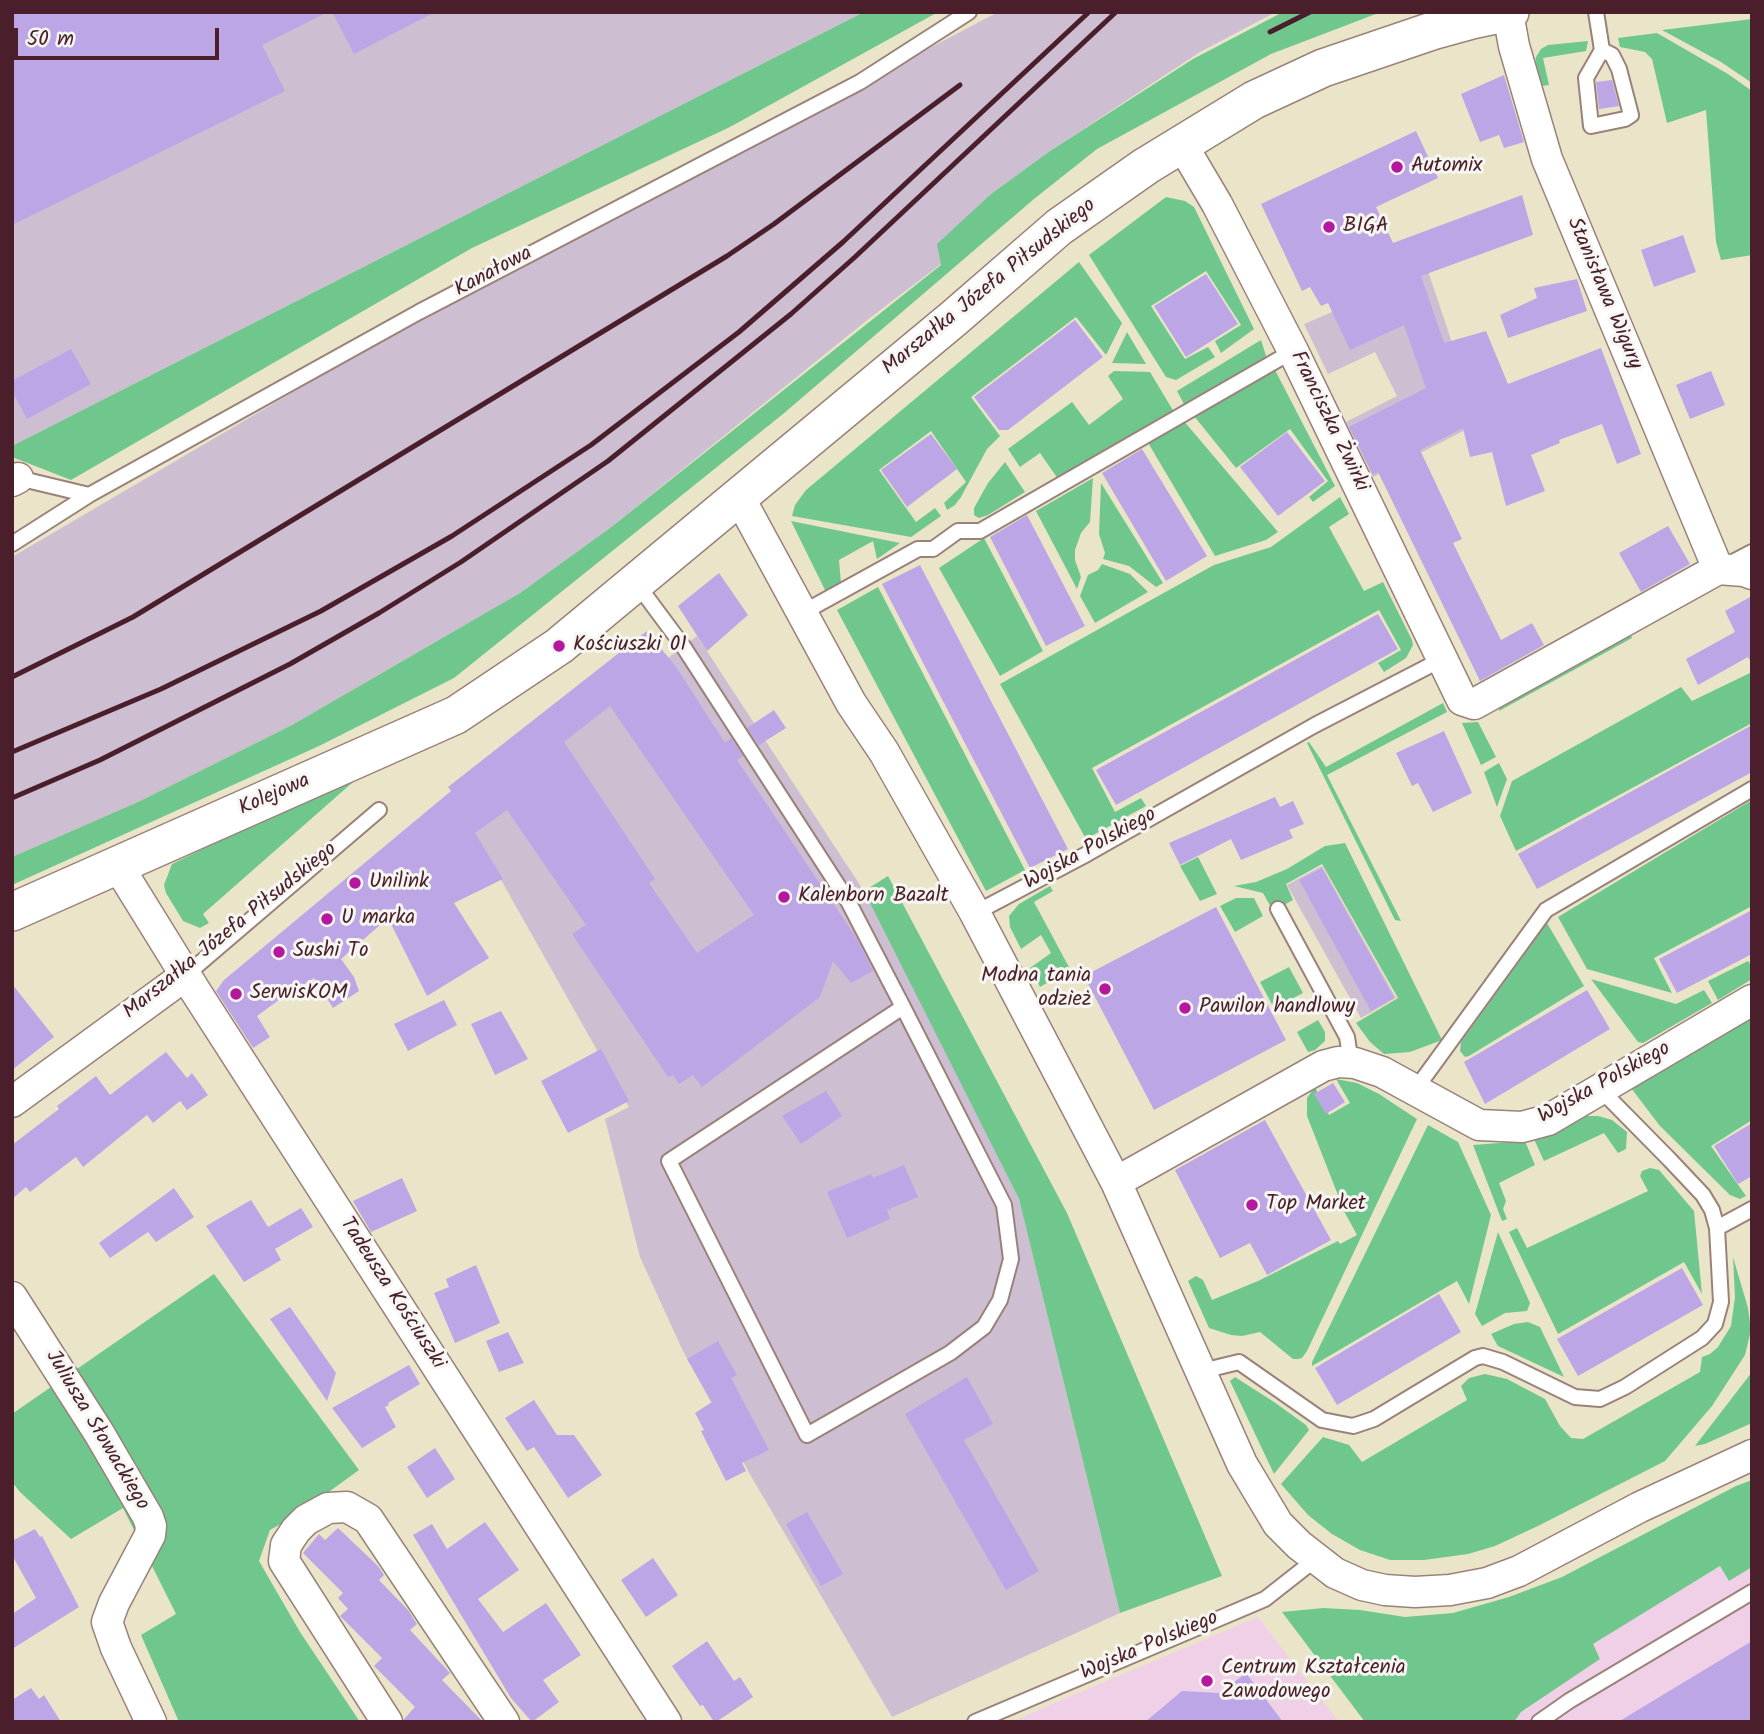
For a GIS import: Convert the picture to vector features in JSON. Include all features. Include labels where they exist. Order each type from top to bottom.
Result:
[{"type":"street","name":"Marszałka Józefa Piłsudskiego","points":[[530,667],[636,583],[1059,227],[1181,143],[1254,100],[1323,68],[1470,16],[1509,12]]},
{"type":"street","name":"Stanisława Wigury","points":[[1509,12],[1514,46],[1547,159],[1718,569]]},
{"type":"street","name":"Franciszka Żwirki","points":[[1181,143],[1217,204],[1293,351],[1462,700],[1474,704],[1718,569]]},
{"type":"street","points":[[739,497],[851,703],[884,752],[975,913],[1116,1182],[1242,1464],[1278,1524],[1335,1573],[1362,1585],[1415,1592],[1450,1590],[1487,1583],[1519,1572],[1681,1486],[1752,1455]]},
{"type":"street","points":[[1718,569],[1744,571],[1752,575]]},
{"type":"street","name":"Kolejowa","points":[[12,912],[456,715],[530,667]]},
{"type":"street","name":"Tadeusza Kościuszki","points":[[118,866],[666,1722]]},
{"type":"street","name":"Marszałka Józefa Piłsudskiego","points":[[12,1102],[186,975]]},
{"type":"street","name":"Wojska Polskiego","points":[[1116,1182],[1323,1066],[1338,1062],[1382,1072],[1479,1125],[1516,1129],[1548,1120],[1752,1000]]},
{"type":"street","name":"Juliusza Słowackiego","points":[[12,1297],[66,1379],[151,1526],[150,1535],[114,1603],[107,1622],[116,1648],[151,1722]]},
{"type":"street","points":[[387,1722],[284,1561],[286,1545],[296,1530],[306,1520],[328,1508],[347,1507],[368,1519],[504,1722]]},
{"type":"lane","name":"Kanałowa","points":[[12,544],[89,495],[419,312],[860,82],[969,12]]},
{"type":"lane","points":[[1596,12],[1602,50],[1586,78],[1591,126],[1625,119],[1630,115],[1619,69],[1612,55],[1602,50]]},
{"type":"lane","points":[[802,613],[919,549],[933,549],[958,531],[980,531],[1293,351]]},
{"type":"lane","points":[[15,480],[89,495]]},
{"type":"lane","points":[[1718,569],[1752,552]]},
{"type":"lane","points":[[636,583],[683,646],[848,901],[903,1007],[1004,1205],[1011,1259],[1000,1300],[984,1327],[950,1353],[807,1435],[669,1161],[903,1007]]},
{"type":"lane","name":"Wojska Polskiego","points":[[975,913],[1087,854],[1315,724],[1429,666]]},
{"type":"lane","points":[[1415,1090],[1546,909],[1752,789]]},
{"type":"lane","name":"Marszałka Józefa Piłsudskiego","points":[[186,975],[379,810]]},
{"type":"lane","points":[[1278,909],[1347,1037],[1351,1063]]},
{"type":"lane","points":[[1202,1371],[1239,1362],[1322,1420],[1353,1426],[1374,1419],[1465,1362],[1483,1356],[1503,1362],[1575,1397],[1600,1399],[1625,1387],[1702,1338],[1713,1328],[1721,1302],[1717,1228],[1712,1210],[1703,1195],[1601,1090]]},
{"type":"lane","points":[[1717,1228],[1752,1209]]},
{"type":"lane","name":"Wojska Polskiego","points":[[975,1722],[1265,1599],[1316,1559]]},
{"type":"lane","points":[[1539,1722],[1569,1700],[1752,1592]]},
{"type":"shaded area","points":[[12,12],[864,12],[12,446]]},
{"type":"shaded area","points":[[998,12],[1276,12],[1200,52],[1050,151],[991,194],[941,264],[866,321],[610,528],[520,593],[292,725],[138,802],[12,857],[12,557],[421,317]]},
{"type":"shaded area","points":[[1428,271],[1479,423],[1373,477],[1346,422],[1397,396],[1375,352],[1328,374],[1304,324]]},
{"type":"shaded area","points":[[697,636],[873,905],[1019,1199],[1120,1613],[892,1717],[751,1476],[682,1349],[640,1257],[605,1119],[629,1107],[474,832],[559,740]]},
{"type":"shaded area","points":[[1322,866],[1396,998],[1361,1018],[1287,885]]},
{"type":"shaded area","points":[[1720,1566],[1729,1581],[1752,1567],[1752,1722],[1514,1722],[1521,1712],[1600,1659],[1592,1644]]},
{"type":"shaded area","name":"Centrum Kształcenia Zawodowego","points":[[1258,1617],[1339,1722],[1011,1722],[1071,1696]]},
{"type":"green space","points":[[864,12],[938,12],[730,127],[472,248],[71,480],[12,457],[12,446]]},
{"type":"green space","points":[[1283,12],[1381,12],[1271,54],[1097,149],[1034,199],[783,414],[454,678],[319,746],[12,885],[12,857],[138,802],[292,725],[520,593],[610,528],[941,265],[937,244],[991,194],[1050,151],[1193,59]]},
{"type":"green space","points":[[1752,19],[1752,83],[1721,62],[1662,30]]},
{"type":"green space","points":[[1657,33],[1752,91],[1752,255],[1721,260],[1716,242],[1706,110],[1667,123],[1652,59],[1645,52],[1620,47],[1618,38]]},
{"type":"green space","points":[[1588,41],[1586,51],[1543,58],[1549,85],[1541,86],[1535,65],[1541,49],[1548,45]]},
{"type":"green space","points":[[1166,197],[1185,201],[1194,207],[1254,329],[1221,353],[1215,341],[1241,325],[1206,271],[1151,306],[1185,359],[1208,347],[1215,357],[1176,380],[1166,377],[1089,255]]},
{"type":"green space","points":[[1079,262],[1122,323],[1106,355],[1076,317],[971,397],[1000,436],[987,449],[955,505],[947,510],[944,503],[966,482],[931,431],[879,470],[916,522],[935,508],[941,516],[911,537],[792,516],[795,505],[806,490]]},
{"type":"green space","points":[[1127,332],[1146,364],[1112,363]]},
{"type":"green space","points":[[1261,340],[1266,356],[1263,359],[1184,404],[1177,391]]},
{"type":"green space","points":[[1275,370],[1335,486],[1313,502],[1309,497],[1328,481],[1290,429],[1236,468],[1194,416]]},
{"type":"green space","points":[[1114,371],[1150,372],[1174,412],[1058,479],[1040,453],[1020,467],[1008,449],[1072,402],[1089,425],[1123,399],[1108,376]]},
{"type":"green space","points":[[1183,420],[1278,532],[1266,540],[1215,556],[1147,441]]},
{"type":"green space","points":[[1005,462],[1025,492],[979,518],[974,515],[974,508],[988,483]]},
{"type":"green space","points":[[1093,478],[1090,522],[1081,533],[1075,550],[1075,560],[1081,577],[1077,589],[1036,511]]},
{"type":"green space","points":[[1101,483],[1163,583],[1156,587],[1129,566],[1103,559],[1105,553],[1099,534]]},
{"type":"green space","points":[[1340,497],[1349,514],[1329,527],[1364,591],[1383,582],[1412,640],[1413,645],[1406,658],[1384,672],[1378,663],[1401,650],[1379,610],[1092,768],[1115,812],[1141,798],[1146,806],[1086,839],[1000,684],[1214,565],[1271,547]]},
{"type":"green space","points":[[791,521],[900,543],[877,559],[873,541],[839,560],[841,583],[826,592]]},
{"type":"green space","points":[[984,538],[1043,651],[1000,676],[939,568]]},
{"type":"green space","points":[[1102,564],[1130,574],[1148,592],[1095,623],[1080,596],[1088,575],[1098,570]]},
{"type":"green space","points":[[878,587],[1025,870],[986,891],[837,610]]},
{"type":"green space","points":[[1630,633],[1632,638],[1499,711],[1500,704]]},
{"type":"green space","points":[[1752,672],[1752,723],[1516,851],[1500,816],[1512,781],[1681,687],[1692,701]]},
{"type":"green space","points":[[1443,703],[1447,712],[1327,775],[1401,921],[1395,920],[1307,743],[1309,742],[1326,767]]},
{"type":"green space","points":[[1478,722],[1496,757],[1481,765],[1462,723]]},
{"type":"green space","points":[[1499,763],[1507,779],[1497,807],[1484,772]]},
{"type":"green space","points":[[359,772],[361,775],[203,914],[209,923],[200,928],[183,921],[164,885],[172,864]]},
{"type":"green space","points":[[1752,800],[1752,906],[1654,958],[1672,993],[1587,969],[1558,917]]},
{"type":"green space","points":[[1345,843],[1442,1040],[1410,1052],[1384,1054],[1370,1042],[1356,1023],[1398,998],[1322,864],[1286,884],[1293,900],[1273,911],[1263,893],[1234,886],[1256,882],[1287,869],[1325,846]]},
{"type":"green space","points":[[1198,857],[1217,894],[1200,901],[1180,866]]},
{"type":"green space","points":[[888,876],[1067,1213],[1222,1576],[1120,1613],[1019,1199],[864,891]]},
{"type":"green space","points":[[1050,886],[1053,891],[1034,902],[1070,969],[1040,987],[1030,968],[1051,953],[1041,935],[1021,949],[1010,927],[1009,916],[1019,904]]},
{"type":"green space","points":[[1236,898],[1254,898],[1263,916],[1235,932],[1220,906]]},
{"type":"green space","points":[[1547,923],[1584,986],[1465,1057],[1460,1051],[1461,1042]]},
{"type":"green space","points":[[1748,961],[1752,966],[1752,979],[1718,1000],[1708,981]]},
{"type":"green space","points":[[1289,967],[1303,993],[1274,1008],[1260,982]]},
{"type":"green space","points":[[1591,979],[1676,1004],[1704,990],[1712,1003],[1643,1043],[1638,1042]]},
{"type":"green space","points":[[1752,1012],[1752,1120],[1711,1146],[1746,1196],[1740,1199],[1730,1195],[1660,1126],[1631,1088]]},
{"type":"green space","points":[[1318,1020],[1325,1032],[1325,1041],[1315,1050],[1308,1052],[1297,1032]]},
{"type":"green space","points":[[1336,1079],[1357,1083],[1417,1119],[1307,1351],[1302,1358],[1293,1359],[1260,1332],[1242,1336],[1209,1328],[1188,1281],[1196,1276],[1203,1280],[1212,1300],[1258,1281],[1338,1241],[1340,1244],[1357,1235],[1345,1213],[1307,1116],[1307,1098],[1315,1087],[1329,1115],[1350,1103]]},
{"type":"green space","points":[[1587,1116],[1612,1120],[1627,1132],[1626,1149],[1618,1153],[1604,1133],[1544,1161],[1533,1137]]},
{"type":"green space","points":[[1428,1125],[1458,1142],[1491,1215],[1469,1304],[1457,1281],[1312,1366],[1312,1362]]},
{"type":"green space","points":[[1525,1141],[1535,1165],[1499,1183],[1506,1201],[1503,1209],[1507,1219],[1502,1221],[1473,1145]]},
{"type":"green space","points":[[1650,1168],[1659,1170],[1694,1211],[1702,1294],[1684,1262],[1558,1334],[1509,1232],[1517,1228],[1527,1248],[1648,1191],[1640,1176],[1642,1171]]},
{"type":"green space","points":[[1498,1232],[1530,1303],[1527,1311],[1505,1313],[1482,1326],[1475,1314]]},
{"type":"green space","points":[[1733,1257],[1748,1308],[1751,1330],[1745,1355],[1712,1406],[1665,1461],[1540,1525],[1495,1546],[1468,1554],[1424,1560],[1390,1560],[1360,1550],[1332,1534],[1308,1515],[1281,1484],[1323,1437],[1349,1445],[1362,1462],[1467,1400],[1461,1386],[1469,1378],[1485,1374],[1507,1379],[1545,1399],[1560,1426],[1571,1438],[1583,1439],[1700,1372],[1702,1357],[1718,1347],[1731,1326],[1735,1297]]},
{"type":"green space","points":[[214,1274],[359,1470],[297,1515],[270,1530],[259,1561],[300,1632],[360,1722],[179,1722],[141,1635],[176,1614],[123,1508],[71,1539],[12,1482],[12,1414]]},
{"type":"green space","points":[[1528,1322],[1540,1327],[1564,1377],[1498,1346],[1491,1334],[1514,1324]]},
{"type":"green space","points":[[1752,1372],[1752,1423],[1695,1446]]},
{"type":"green space","points":[[1235,1377],[1274,1402],[1309,1430],[1274,1474],[1230,1381]]},
{"type":"green space","points":[[1752,1480],[1752,1567],[1729,1581],[1720,1566],[1593,1644],[1600,1659],[1521,1712],[1514,1722],[1365,1722],[1282,1612],[1323,1608],[1405,1617],[1453,1613],[1509,1597],[1562,1577]]},
{"type":"building","points":[[12,12],[328,12],[262,45],[285,91],[12,225]]},
{"type":"building","points":[[332,12],[435,12],[354,54]]},
{"type":"building","points":[[1504,75],[1524,142],[1504,148],[1499,135],[1480,142],[1461,94]]},
{"type":"building","points":[[1612,80],[1619,106],[1599,109],[1596,82]]},
{"type":"building","points":[[1416,131],[1438,178],[1376,207],[1393,243],[1522,195],[1533,235],[1421,276],[1444,343],[1486,331],[1508,384],[1601,348],[1641,454],[1617,464],[1602,424],[1559,440],[1560,443],[1531,455],[1545,491],[1506,506],[1492,452],[1470,457],[1463,428],[1420,450],[1462,539],[1453,543],[1501,640],[1532,623],[1544,645],[1480,681],[1378,472],[1373,475],[1349,427],[1426,388],[1404,325],[1350,350],[1328,303],[1321,306],[1310,287],[1302,291],[1261,204]]},
{"type":"building","points":[[1683,235],[1696,272],[1654,287],[1641,250]]},
{"type":"building","points":[[1206,274],[1238,324],[1186,357],[1154,306]]},
{"type":"building","points":[[1577,279],[1587,311],[1508,338],[1500,315],[1537,298],[1534,288]]},
{"type":"building","points":[[1075,320],[1103,357],[1008,430],[999,430],[974,397]]},
{"type":"building","points":[[71,349],[91,384],[27,419],[12,391],[12,381]]},
{"type":"building","points":[[1711,371],[1725,405],[1690,419],[1676,385]]},
{"type":"building","points":[[1287,432],[1325,481],[1278,516],[1240,467]]},
{"type":"building","points":[[931,434],[957,469],[907,507],[881,470]]},
{"type":"building","points":[[1142,449],[1207,556],[1166,581],[1102,473]]},
{"type":"building","points":[[1027,515],[1085,626],[1046,646],[990,537]]},
{"type":"building","points":[[1668,526],[1690,564],[1641,592],[1619,553]]},
{"type":"building","points":[[920,565],[1068,849],[1030,868],[882,584]]},
{"type":"building","points":[[719,573],[748,615],[707,651],[678,606]]},
{"type":"building","points":[[1752,596],[1752,665],[1748,657],[1698,685],[1686,659],[1735,632],[1725,611]]},
{"type":"building","points":[[1378,614],[1398,649],[1116,805],[1096,770]]},
{"type":"building","points":[[647,631],[676,667],[725,743],[731,738],[743,756],[737,760],[857,939],[873,971],[851,983],[833,961],[820,997],[702,1087],[693,1075],[679,1084],[673,1075],[668,1077],[572,934],[586,925],[507,810],[475,833],[503,879],[454,903],[489,958],[427,996],[388,918],[341,959],[354,977],[359,991],[333,1008],[314,978],[303,985],[302,983],[257,1016],[270,1037],[253,1048],[216,991],[224,980],[451,791],[448,787]],"holes":[[[610,706],[754,915],[697,953],[649,883],[655,879],[564,742]]]},
{"type":"building","points":[[774,710],[786,728],[759,745],[747,728]]},
{"type":"building","points":[[1752,725],[1752,772],[1537,889],[1518,854]]},
{"type":"building","points":[[1444,731],[1472,793],[1433,812],[1418,783],[1412,786],[1396,753]]},
{"type":"building","points":[[1275,797],[1280,807],[1293,801],[1304,824],[1289,830],[1293,838],[1241,860],[1231,839],[1180,865],[1169,843]]},
{"type":"building","points":[[1322,868],[1394,998],[1371,1011],[1299,880]]},
{"type":"building","name":"Pawilon handlowy","points":[[1216,907],[1286,1040],[1154,1110],[1084,976]]},
{"type":"building","points":[[1752,910],[1752,954],[1677,993],[1659,959]]},
{"type":"building","points":[[12,984],[54,1037],[12,1070]]},
{"type":"building","points":[[1587,990],[1610,1029],[1485,1104],[1464,1062]]},
{"type":"building","points":[[444,1000],[457,1025],[408,1051],[394,1024]]},
{"type":"building","points":[[501,1011],[528,1059],[495,1075],[471,1024]]},
{"type":"building","points":[[601,1049],[629,1101],[568,1133],[541,1081]]},
{"type":"building","points":[[166,1052],[187,1078],[192,1073],[208,1095],[187,1110],[180,1101],[153,1123],[147,1115],[83,1167],[76,1157],[30,1192],[26,1187],[12,1199],[12,1145],[96,1076],[110,1095]]},
{"type":"building","points":[[1333,1083],[1345,1102],[1326,1114],[1314,1094]]},
{"type":"building","points":[[826,1091],[842,1116],[801,1144],[782,1116]]},
{"type":"building","name":"Top Market","points":[[1265,1120],[1331,1240],[1267,1275],[1250,1243],[1220,1258],[1175,1170]]},
{"type":"building","points":[[1752,1123],[1752,1176],[1738,1184],[1714,1146]]},
{"type":"building","points":[[904,1165],[918,1197],[887,1210],[890,1219],[847,1238],[827,1192],[871,1174],[873,1178]]},
{"type":"building","points":[[402,1178],[417,1211],[371,1232],[353,1201]]},
{"type":"building","points":[[174,1188],[194,1217],[156,1242],[148,1232],[110,1258],[99,1243]]},
{"type":"building","points":[[251,1200],[268,1227],[301,1208],[313,1227],[275,1249],[281,1260],[244,1282],[206,1226]]},
{"type":"building","points":[[476,1265],[500,1323],[455,1343],[434,1293],[449,1287],[446,1279]]},
{"type":"building","points":[[1682,1268],[1703,1305],[1578,1376],[1557,1339]]},
{"type":"building","points":[[1439,1294],[1461,1332],[1337,1405],[1315,1368]]},
{"type":"building","points":[[290,1307],[336,1373],[327,1401],[270,1319]]},
{"type":"building","points":[[508,1332],[524,1363],[499,1372],[486,1341]]},
{"type":"building","points":[[718,1341],[737,1375],[731,1378],[769,1450],[742,1463],[746,1471],[726,1481],[695,1413],[712,1402],[687,1359]]},
{"type":"building","points":[[409,1365],[420,1384],[385,1407],[396,1427],[362,1448],[332,1408]]},
{"type":"building","points":[[967,1377],[993,1424],[964,1440],[1039,1571],[1006,1590],[905,1414]]},
{"type":"building","points":[[534,1400],[557,1435],[574,1435],[602,1475],[568,1498],[534,1447],[527,1451],[505,1418]]},
{"type":"building","points":[[435,1448],[455,1479],[427,1498],[407,1467]]},
{"type":"building","points":[[807,1512],[843,1574],[821,1586],[786,1524]]},
{"type":"building","points":[[485,1522],[519,1570],[478,1599],[503,1632],[546,1603],[581,1655],[543,1680],[559,1702],[532,1722],[511,1698],[413,1535],[432,1524],[447,1549]]},
{"type":"building","points":[[338,1528],[378,1566],[384,1575],[379,1580],[408,1610],[417,1624],[410,1630],[450,1673],[442,1680],[483,1722],[404,1722],[415,1707],[374,1666],[382,1658],[340,1616],[348,1609],[338,1598],[343,1593],[303,1553],[319,1534],[325,1540]]},
{"type":"building","points":[[35,1529],[40,1537],[42,1536],[79,1607],[12,1649],[12,1614],[36,1598],[12,1555],[12,1541]]},
{"type":"building","points":[[653,1558],[678,1595],[646,1617],[621,1580]]},
{"type":"building","points":[[707,1641],[734,1681],[740,1677],[753,1697],[716,1722],[703,1705],[700,1706],[672,1666]]},
{"type":"building","points":[[1752,1641],[1752,1722],[1618,1722]]},
{"type":"building","points":[[1246,1673],[1283,1722],[1145,1722],[1182,1691],[1220,1693]]},
{"type":"building","points":[[31,1688],[39,1699],[44,1695],[61,1722],[12,1722],[12,1700]]},
{"type":"railway","points":[[12,752],[161,689],[321,611],[452,536],[591,445],[739,332],[843,242],[1089,12]]},
{"type":"railway","points":[[12,798],[100,760],[290,664],[461,562],[608,461],[791,314],[1116,12]]},
{"type":"railway","points":[[1270,32],[1310,12]]},
{"type":"railway","points":[[12,677],[133,617],[727,256],[960,85]]},
{"type":"place","name":"Automix","points":[[1397,167]]},
{"type":"place","name":"BIGA","points":[[1329,227]]},
{"type":"place","name":"Kościuszki 01","points":[[559,646]]},
{"type":"place","name":"Unilink","points":[[355,883]]},
{"type":"place","name":"Kalenborn Bazalt","points":[[784,897]]},
{"type":"place","name":"U marka","points":[[327,919]]},
{"type":"place","name":"Sushi To","points":[[279,952]]},
{"type":"place","name":"Modna tania odzież","points":[[1105,989]]},
{"type":"place","name":"SerwisKOM","points":[[236,994]]},
{"type":"place","name":"Pawilon handlowy","points":[[1185,1008]]},
{"type":"place","name":"Top Market","points":[[1252,1205]]},
{"type":"place","name":"Centrum Kształcenia Zawodowego","points":[[1207,1681]]}]
